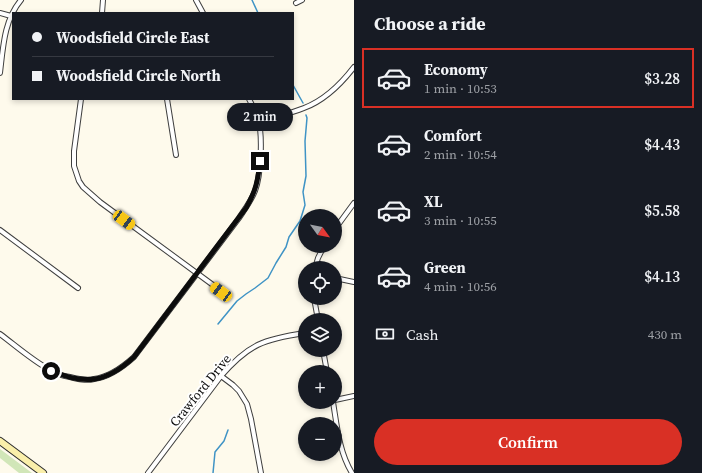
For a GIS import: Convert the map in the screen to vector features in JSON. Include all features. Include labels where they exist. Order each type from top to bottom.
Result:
[{"type":"main road","points":[[0,441],[43,473]]},
{"type":"street","points":[[13,12],[21,0]]},
{"type":"street","points":[[102,12],[103,0]]},
{"type":"street","points":[[196,0],[203,12]]},
{"type":"street","points":[[296,3],[302,0]]},
{"type":"street","points":[[0,13],[11,16],[6,30],[0,73]]},
{"type":"street","points":[[259,122],[311,105],[335,88],[354,67]]},
{"type":"street","points":[[81,100],[74,151],[74,166],[79,181],[88,192],[100,202],[228,296]]},
{"type":"street","points":[[167,100],[176,155]]},
{"type":"street","points":[[0,334],[44,367],[58,374],[80,379],[95,379],[109,374],[134,357],[243,213],[254,192],[258,179],[260,150],[259,122],[249,100]]},
{"type":"street","points":[[342,219],[354,203]]},
{"type":"street","points":[[0,230],[78,288]]},
{"type":"street","points":[[342,279],[354,282]]},
{"type":"street","name":"Crawford Drive","points":[[148,473],[221,376],[241,355],[253,347],[274,338],[298,334]]},
{"type":"street","points":[[221,376],[239,391],[247,404],[261,473]]},
{"type":"street","points":[[342,399],[354,396]]},
{"type":"street","points":[[335,409],[343,453],[348,468],[352,473]]},
{"type":"green space","points":[[0,449],[32,473],[19,473],[0,458]]},
{"type":"waterway","points":[[252,0],[258,12]]},
{"type":"waterway","points":[[294,87],[303,103]]},
{"type":"waterway","points":[[218,324],[237,301],[268,278],[286,247],[289,237],[300,221],[305,205],[303,192],[306,176],[306,115]]},
{"type":"waterway","points":[[213,473],[215,452],[224,441],[228,430]]},
{"type":"route","points":[[51,371],[80,379],[95,379],[109,374],[129,362],[134,357],[252,199],[257,186],[260,161]]}]
